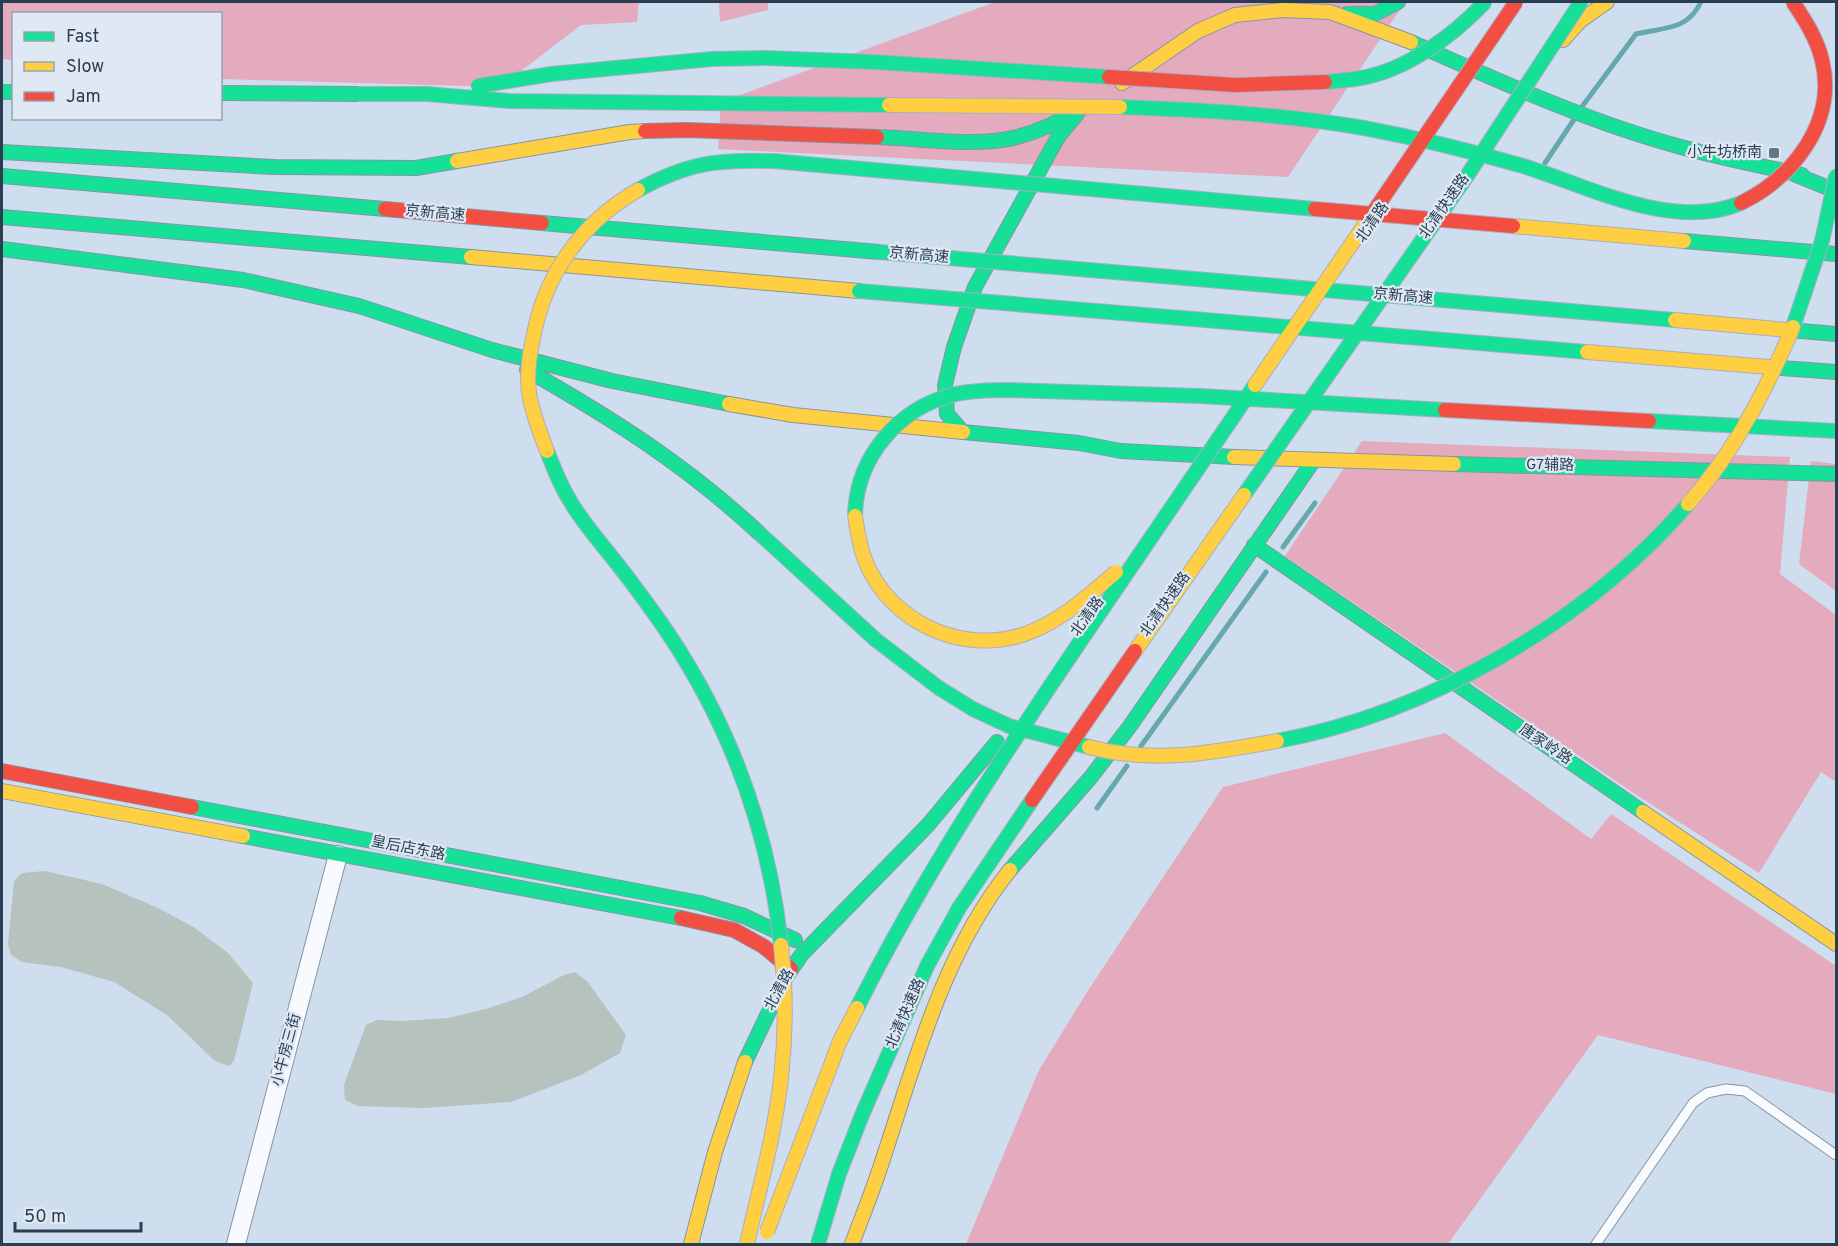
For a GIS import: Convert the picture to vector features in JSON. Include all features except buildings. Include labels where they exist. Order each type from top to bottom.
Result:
[{"type":"main road","points":[[2,152],[274,166],[416,168],[630,132],[687,130],[920,138],[968,142],[1004,140],[1058,123],[1108,93],[1198,31],[1235,15],[1283,10],[1354,15],[1376,14],[1398,2]]},
{"type":"main road","points":[[426,94],[551,74],[712,59],[765,58],[874,62],[1236,85],[1311,83],[1363,78],[1411,61],[1465,23],[1485,2]]},
{"type":"main road","points":[[763,1245],[776,1204],[840,1041],[887,947],[955,832],[1008,748],[1516,2]]},
{"type":"main road","name":"北清路","points":[[691,1245],[721,1130],[739,1076],[765,1018],[791,969],[808,947],[905,850],[957,794],[1000,739],[1146,537],[1210,455],[1528,2]]},
{"type":"main road","points":[[824,1245],[854,1140],[889,1042],[924,964],[964,893],[1044,772],[1580,2]]},
{"type":"main road","name":"北清快速路","points":[[818,1245],[839,1174],[862,1114],[927,966],[959,908],[1048,776],[1467,176],[1580,2]]},
{"type":"main road","points":[[1537,67],[1580,21],[1607,2]]},
{"type":"main road","points":[[222,93],[426,94],[510,101],[1146,108],[1306,120],[1388,131],[1520,165],[1657,210],[1686,213],[1721,209],[1753,197],[1780,179],[1804,152],[1818,124],[1826,80],[1819,49],[1805,18],[1792,2]]},
{"type":"main road","points":[[1330,12],[1404,39],[1519,90],[1586,116],[1680,147],[1794,174],[1836,191]]},
{"type":"main road","points":[[963,432],[947,414],[945,385],[954,347],[975,287],[1058,138],[1081,109]]},
{"type":"main road","points":[[747,1245],[781,1077],[785,994],[776,903],[762,833],[726,732],[701,685],[641,594],[573,507],[547,452],[529,391],[537,317],[550,282],[571,247],[594,222],[653,180],[704,164],[738,160],[773,161],[1836,254]]},
{"type":"main road","points":[[2,249],[243,280],[359,306],[492,350],[569,394],[658,451],[714,492],[868,635],[933,685],[1011,726],[1090,748],[1148,757],[1260,745],[1321,732],[1385,712],[1431,694],[1489,663],[1563,616],[1611,581],[1655,542],[1697,494],[1733,442],[1765,388],[1787,343],[1812,278],[1831,208],[1836,177],[1794,174]]},
{"type":"main road","name":"京新高速","points":[[2,176],[1836,334]]},
{"type":"main road","points":[[2,217],[1836,372]]},
{"type":"main road","name":"G7辅路","points":[[492,350],[612,381],[702,400],[794,415],[1079,443],[1121,450],[1264,459],[1836,474]]},
{"type":"main road","points":[[1146,545],[1093,592],[1056,618],[1027,634],[1001,641],[963,640],[936,633],[916,621],[896,605],[878,585],[867,565],[858,540],[855,512],[858,482],[871,452],[888,432],[914,412],[955,394],[992,390],[1199,396],[1836,431]]},
{"type":"main road","points":[[852,1245],[931,1016],[964,940],[1008,873],[1091,777],[1130,726],[1314,460]]},
{"type":"main road","name":"唐家岭路","points":[[1254,545],[1836,944]]},
{"type":"main road","name":"皇后店东路","points":[[2,771],[700,903],[744,916],[808,947]]},
{"type":"main road","name":"皇后店东路","points":[[2,791],[695,921],[734,930],[764,946],[791,969]]},
{"type":"street","name":"小牛房三街","points":[[236,1245],[338,855]]},
{"type":"lane","points":[[1596,1245],[1693,1103],[1707,1093],[1726,1089],[1744,1091],[1836,1155]]},
{"type":"shaded area","points":[[2,2],[639,2],[637,22],[581,25],[500,87],[222,79],[222,12],[12,12],[12,60],[2,59]]},
{"type":"shaded area","points":[[719,2],[768,2],[768,10],[720,22]]},
{"type":"shaded area","points":[[995,2],[1405,2],[1288,177],[718,149],[721,102]]},
{"type":"shaded area","points":[[1362,441],[1790,457],[1780,574],[1836,615],[1836,782],[1821,772],[1759,873],[1635,794],[1285,556]]},
{"type":"shaded area","points":[[1811,461],[1836,464],[1836,591],[1799,564]]},
{"type":"shaded area","points":[[1445,733],[1591,839],[1611,814],[1836,966],[1836,1094],[1598,1035],[1448,1244],[966,1244],[1039,1070],[1089,989],[1223,787]]},
{"type":"waterway","points":[[1581,108],[1636,34],[1682,23],[1689,18],[1701,2]]},
{"type":"waterway","points":[[1545,163],[1575,118]]},
{"type":"waterway","points":[[1283,547],[1315,503]]},
{"type":"waterway","points":[[1141,746],[1266,572]]},
{"type":"waterway","points":[[1097,808],[1127,766]]},
{"type":"traffic: fast","points":[[1347,14],[1375,14],[1398,2]]},
{"type":"traffic: fast","points":[[1325,82],[1357,79],[1378,74],[1412,59],[1459,27],[1485,2]]},
{"type":"traffic: fast","points":[[1244,495],[1467,176],[1581,2]]},
{"type":"traffic: fast","points":[[1411,42],[1544,100],[1612,126],[1696,151],[1802,175]]},
{"type":"traffic: fast","points":[[478,86],[551,74],[712,59],[765,58],[874,62],[1109,77]]},
{"type":"traffic: fast","points":[[2,92],[12,92]]},
{"type":"traffic: fast","points":[[222,93],[358,94]]},
{"type":"traffic: fast","points":[[358,94],[427,94],[510,101],[889,105]]},
{"type":"traffic: fast","points":[[1120,107],[1273,116],[1364,128],[1503,160],[1631,203],[1659,209],[1687,212],[1715,211],[1741,203]]},
{"type":"traffic: fast","points":[[877,137],[948,142],[1002,140],[1042,129],[1081,109]]},
{"type":"traffic: fast","points":[[1077,114],[1058,137],[975,287],[954,347],[945,385],[947,414],[963,432],[1079,443],[1121,451],[1234,457]]},
{"type":"traffic: fast","points":[[2,152],[274,167],[416,168],[457,161]]},
{"type":"traffic: fast","points":[[638,190],[688,168],[719,162],[773,161],[1315,209]]},
{"type":"traffic: fast","points":[[1794,174],[1836,191]]},
{"type":"traffic: fast","points":[[2,176],[385,209]]},
{"type":"traffic: fast","points":[[1793,327],[1822,241],[1836,176]]},
{"type":"traffic: fast","points":[[2,217],[471,257]]},
{"type":"traffic: fast","points":[[542,223],[879,252]]},
{"type":"traffic: fast","points":[[1684,241],[1836,254]]},
{"type":"traffic: fast","points":[[2,249],[243,280],[359,306],[492,350],[612,381],[729,404]]},
{"type":"traffic: fast","points":[[879,252],[1675,320]]},
{"type":"traffic: fast","points":[[859,291],[1587,352]]},
{"type":"traffic: fast","points":[[1789,330],[1836,334]]},
{"type":"traffic: fast","points":[[1769,367],[1836,372]]},
{"type":"traffic: fast","points":[[527,370],[648,444],[732,508],[759,533]]},
{"type":"traffic: fast","points":[[857,1008],[908,912],[993,773],[1255,385]]},
{"type":"traffic: fast","points":[[855,516],[857,494],[863,474],[884,438],[916,410],[956,394],[1011,390],[1200,396],[1445,410]]},
{"type":"traffic: fast","points":[[1649,421],[1836,431]]},
{"type":"traffic: fast","points":[[547,451],[568,498],[643,597],[680,651],[722,730],[740,771],[766,856],[781,945]]},
{"type":"traffic: fast","points":[[1010,870],[1091,777],[1130,726],[1314,460]]},
{"type":"traffic: fast","points":[[1454,464],[1836,474]]},
{"type":"traffic: fast","points":[[1277,741],[1334,728],[1391,709],[1447,685],[1502,656],[1553,623],[1602,587],[1647,547],[1688,504]]},
{"type":"traffic: fast","points":[[759,533],[876,640],[939,688],[973,709],[1009,726],[1089,747]]},
{"type":"traffic: fast","points":[[1254,545],[1643,812]]},
{"type":"traffic: fast","points":[[745,1062],[784,980],[802,954],[928,825],[997,742]]},
{"type":"traffic: fast","points":[[818,1244],[839,1174],[862,1115],[927,966],[959,908],[1032,800]]},
{"type":"traffic: fast","points":[[192,807],[700,903],[744,916],[795,940]]},
{"type":"traffic: fast","points":[[243,836],[681,918]]},
{"type":"traffic: slow","points":[[1563,40],[1580,21],[1607,2]]},
{"type":"traffic: slow","points":[[1122,83],[1198,31],[1235,15],[1283,10],[1330,12],[1411,42]]},
{"type":"traffic: slow","points":[[889,105],[1120,107]]},
{"type":"traffic: slow","points":[[457,161],[645,131]]},
{"type":"traffic: slow","points":[[547,451],[534,415],[528,386],[530,352],[546,293],[556,272],[583,234],[618,203],[638,190]]},
{"type":"traffic: slow","points":[[1255,385],[1368,220]]},
{"type":"traffic: slow","points":[[1513,226],[1684,241]]},
{"type":"traffic: slow","points":[[471,257],[859,291]]},
{"type":"traffic: slow","points":[[1675,320],[1789,330]]},
{"type":"traffic: slow","points":[[1688,504],[1720,464],[1748,420],[1793,327]]},
{"type":"traffic: slow","points":[[1587,352],[1769,367]]},
{"type":"traffic: slow","points":[[729,404],[793,415],[963,432]]},
{"type":"traffic: slow","points":[[1234,457],[1454,464]]},
{"type":"traffic: slow","points":[[1135,651],[1244,495]]},
{"type":"traffic: slow","points":[[855,516],[865,559],[884,592],[899,608],[917,621],[958,638],[1003,639],[1038,629],[1074,607],[1116,572]]},
{"type":"traffic: slow","points":[[1089,747],[1136,755],[1160,756],[1206,753],[1277,741]]},
{"type":"traffic: slow","points":[[2,791],[243,836]]},
{"type":"traffic: slow","points":[[1643,812],[1836,944]]},
{"type":"traffic: slow","points":[[852,1244],[879,1172],[933,1010],[966,937],[1010,870]]},
{"type":"traffic: slow","points":[[747,1244],[771,1141],[781,1078],[785,1011],[781,945]]},
{"type":"traffic: slow","points":[[767,1232],[840,1041],[857,1008]]},
{"type":"traffic: slow","points":[[691,1244],[715,1152],[745,1062]]},
{"type":"traffic: jam","points":[[1368,220],[1516,2]]},
{"type":"traffic: jam","points":[[1741,203],[1760,192],[1794,162],[1807,145],[1817,125],[1823,104],[1825,83],[1820,52],[1793,2]]},
{"type":"traffic: jam","points":[[1109,77],[1236,85],[1325,82]]},
{"type":"traffic: jam","points":[[645,131],[687,130],[877,137]]},
{"type":"traffic: jam","points":[[385,209],[542,223]]},
{"type":"traffic: jam","points":[[1315,209],[1513,226]]},
{"type":"traffic: jam","points":[[1445,410],[1649,421]]},
{"type":"traffic: jam","points":[[1032,800],[1135,651]]},
{"type":"traffic: jam","points":[[2,771],[192,807]]},
{"type":"traffic: jam","points":[[681,918],[734,930],[763,946],[791,969]]},
{"type":"place","name":"小牛坊桥南","points":[[1774,153]]}]
